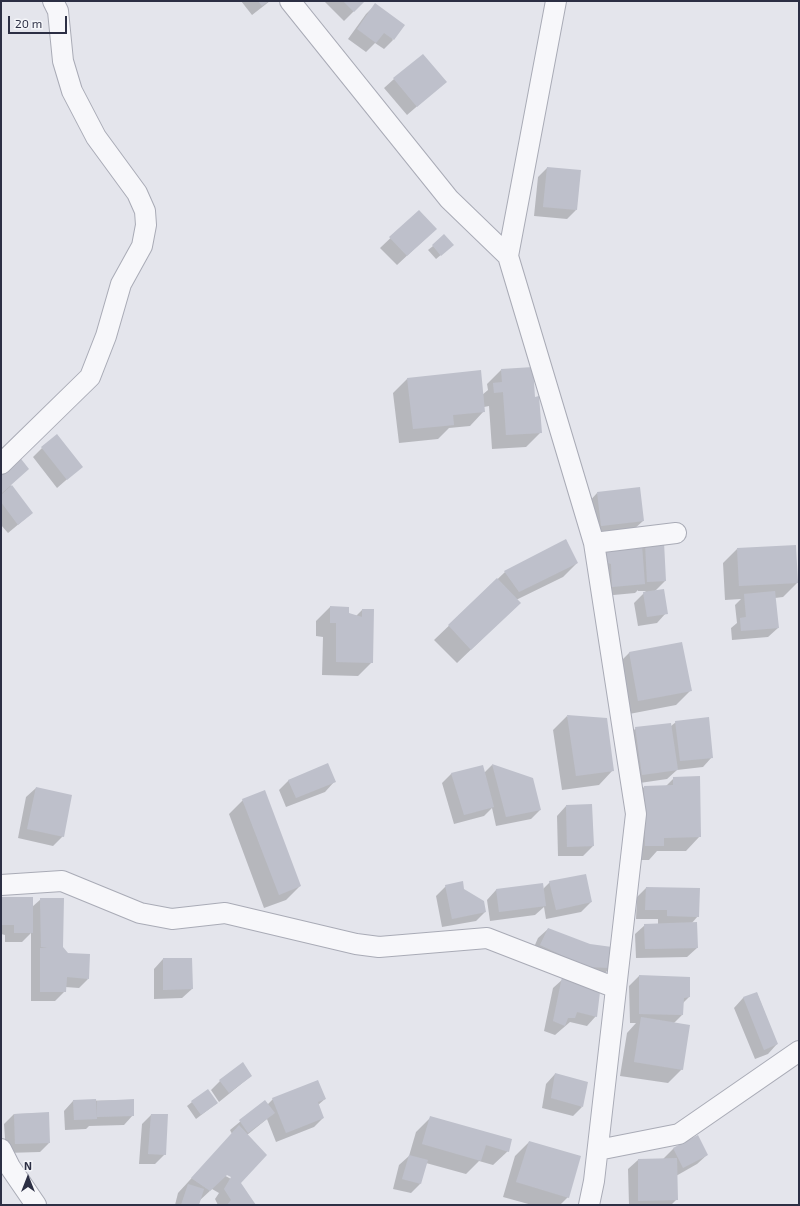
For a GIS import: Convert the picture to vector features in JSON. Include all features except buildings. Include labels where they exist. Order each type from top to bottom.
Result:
[{"type":"street","points":[[1,464],[90,377],[106,336],[121,284],[142,246],[146,225],[145,211],[137,193],[96,137],[72,91],[63,61],[58,11],[54,1]]},
{"type":"street","points":[[290,1],[449,200],[508,256]]},
{"type":"street","points":[[556,1],[508,256],[594,543],[636,814],[598,1150],[589,1205]]},
{"type":"street","points":[[594,543],[676,533]]},
{"type":"street","points":[[1,885],[62,881],[140,913],[172,920],[225,913],[356,944],[379,947],[487,938],[616,988]]},
{"type":"street","points":[[598,1150],[679,1134],[799,1051]]},
{"type":"street","points":[[1,1150],[10,1167],[36,1205]]}]
